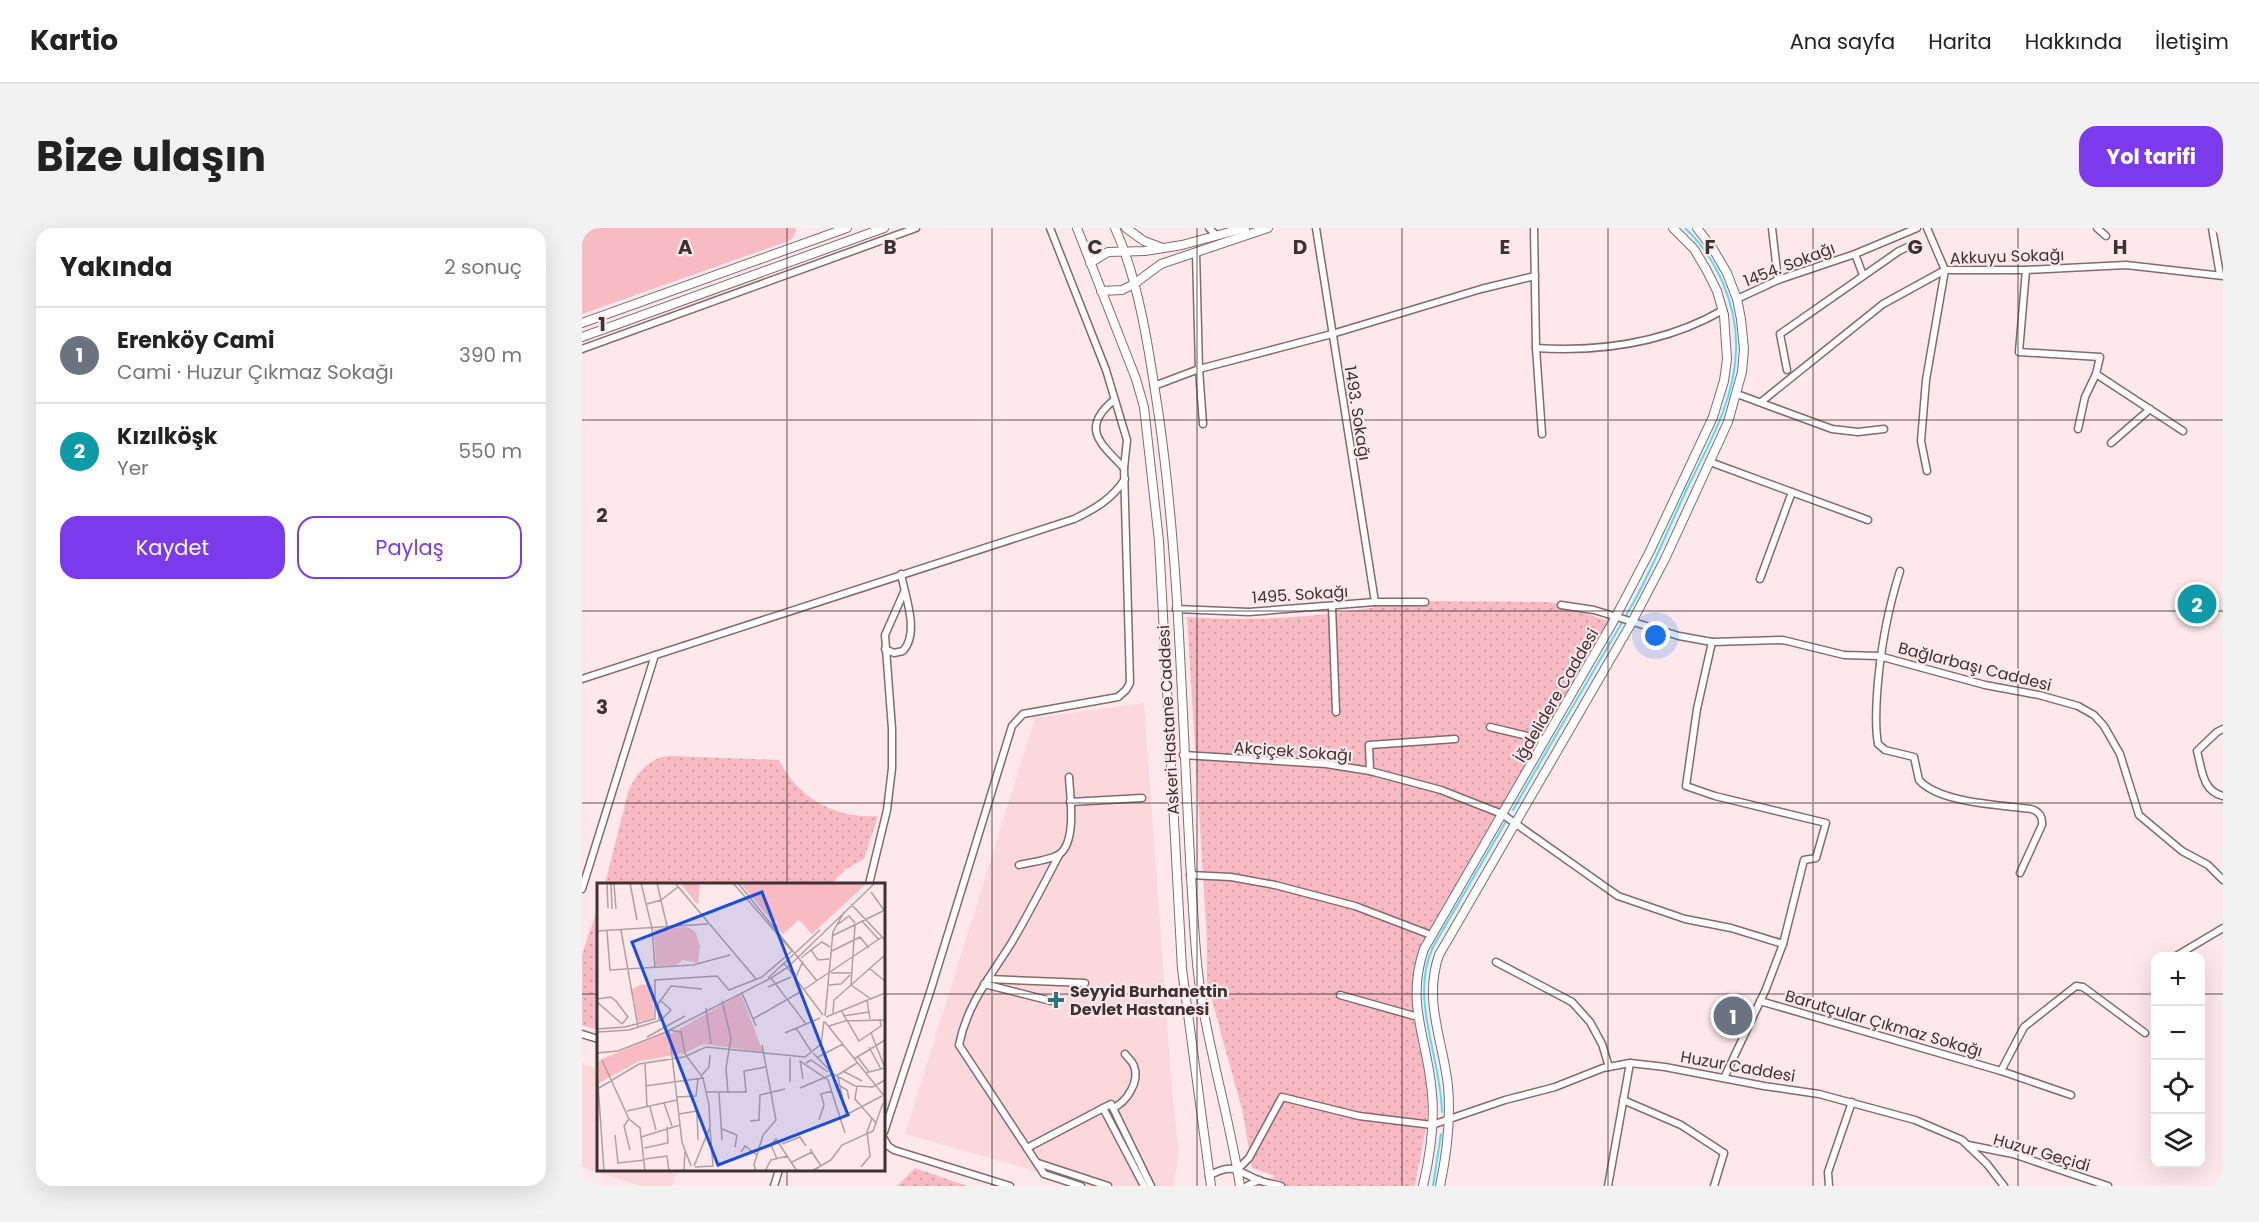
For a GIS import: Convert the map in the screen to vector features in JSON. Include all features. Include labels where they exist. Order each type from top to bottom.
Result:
[{"type":"street","points":[[582,323],[847,228]]},
{"type":"street","points":[[582,337],[884,228]]},
{"type":"street","points":[[582,349],[916,228]]},
{"type":"street","points":[[885,1129],[1014,722],[1023,714],[1114,698],[1124,693],[1128,687],[1131,659],[1124,468],[1127,440],[1099,350],[1050,228]]},
{"type":"street","name":"Askeri Hastane Caddesi","points":[[1077,228],[1141,395],[1156,502],[1181,949],[1210,1186]]},
{"type":"street","name":"Askeri Hastane Caddesi","points":[[1115,228],[1126,252],[1134,284],[1154,386],[1171,518],[1197,973],[1203,1014],[1240,1186]]},
{"type":"street","points":[[1126,228],[1144,241],[1161,248]]},
{"type":"street","points":[[1209,228],[1217,236]]},
{"type":"street","points":[[1090,263],[1108,252],[1182,245],[1245,228]]},
{"type":"street","points":[[1101,291],[1117,291],[1134,284],[1161,264],[1268,228]]},
{"type":"street","name":"1493. Sokağı","points":[[1316,228],[1374,602]]},
{"type":"street","points":[[1534,228],[1536,348],[1542,434]]},
{"type":"street","name":"İğdelidere Caddesi","points":[[1423,1186],[1432,1125],[1431,1086],[1418,1017],[1415,983],[1420,959],[1431,935],[1616,617],[1713,417],[1724,381],[1727,338],[1723,310],[1712,280],[1703,264],[1673,228]]},
{"type":"street","name":"İğdelidere Caddesi","points":[[1440,1186],[1449,1121],[1448,1083],[1431,996],[1434,972],[1443,946],[1632,622],[1723,435],[1737,394],[1744,349],[1737,299],[1720,261],[1697,228]]},
{"type":"street","points":[[1772,228],[1778,280]]},
{"type":"street","name":"1454. Sokağı","points":[[1737,299],[1778,280],[1855,254],[1917,228]]},
{"type":"street","points":[[1927,228],[1945,270],[1926,380],[1921,441],[1927,471]]},
{"type":"street","points":[[2097,228],[2106,236]]},
{"type":"street","points":[[2212,228],[2222,276]]},
{"type":"street","points":[[1787,370],[1780,334],[1863,275],[1910,246]]},
{"type":"street","points":[[1196,252],[1203,424]]},
{"type":"street","points":[[1855,254],[1863,275]]},
{"type":"street","name":"Akkuyu Sokağı","points":[[1761,402],[1883,304],[1945,270],[2026,270],[2126,265],[2222,276]]},
{"type":"street","points":[[2026,270],[2019,352],[2100,357],[2096,374],[2085,397],[2078,429]]},
{"type":"street","points":[[1154,386],[1199,369],[1332,334],[1472,291],[1535,276]]},
{"type":"street","points":[[1536,348],[1585,349],[1640,342],[1685,329],[1723,310]]},
{"type":"street","points":[[2096,374],[2183,430]]},
{"type":"street","points":[[1737,394],[1832,429],[1858,432],[1884,429]]},
{"type":"street","points":[[1114,400],[1097,417],[1095,428],[1103,445],[1124,468]]},
{"type":"street","points":[[2111,443],[2150,409]]},
{"type":"street","points":[[1710,462],[1868,520]]},
{"type":"street","points":[[582,679],[1074,519],[1102,504],[1125,478]]},
{"type":"street","points":[[1760,579],[1792,492]]},
{"type":"street","points":[[1900,571],[1887,612],[1879,656],[1876,707],[1878,744],[1885,750],[1912,755],[1916,759],[1919,780],[1938,792],[1956,798],[2037,812],[2042,818],[2042,825],[2020,873]]},
{"type":"street","points":[[885,649],[900,653],[905,650],[909,641],[911,628],[901,574]]},
{"type":"street","points":[[869,883],[884,823],[892,768],[892,729],[885,649],[887,629],[904,592]]},
{"type":"street","name":"1495. Sokağı","points":[[1176,609],[1249,612],[1374,602],[1425,602]]},
{"type":"street","name":"Bağlarbaşı Caddesi","points":[[1561,605],[1594,610],[1679,636],[1712,642],[1783,640],[1844,655],[1879,656],[1985,685],[2039,695],[2078,706],[2094,715],[2120,754],[2139,815],[2182,851],[2208,865],[2223,880]]},
{"type":"street","points":[[1332,606],[1336,712]]},
{"type":"street","points":[[1712,642],[1697,709],[1686,786],[1715,796],[1826,823],[1816,858],[1804,860],[1783,944],[1760,1001],[1724,1078]]},
{"type":"street","points":[[582,889],[655,655]]},
{"type":"street","points":[[1490,727],[1544,740]]},
{"type":"street","points":[[2223,729],[2197,751],[2206,786],[2215,794],[2223,796]]},
{"type":"street","points":[[1370,771],[1370,745],[1455,739]]},
{"type":"street","name":"Akçiçek Sokağı","points":[[1183,755],[1308,762],[1370,771],[1441,790],[1502,814],[1516,822],[1618,896],[1685,918],[1731,928],[1783,944]]},
{"type":"street","points":[[1068,777],[1070,841],[1059,855],[1022,925],[968,1012],[959,1045],[1044,1174],[1081,1186]]},
{"type":"street","points":[[1070,802],[1142,798]]},
{"type":"street","points":[[1019,865],[1059,855]]},
{"type":"street","points":[[1190,875],[1231,877],[1275,885],[1355,906],[1431,935]]},
{"type":"street","points":[[2184,952],[2223,928]]},
{"type":"street","points":[[1496,962],[1572,1002],[1590,1022],[1602,1044],[1609,1067]]},
{"type":"street","points":[[986,981],[1085,982]]},
{"type":"street","points":[[986,981],[1050,1001]]},
{"type":"street","points":[[2001,1071],[2024,1028],[2076,986],[2083,987],[2145,1033]]},
{"type":"street","points":[[1340,995],[1418,1017]]},
{"type":"street","name":"Barutçular Çıkmaz Sokağı","points":[[1760,1001],[2001,1071],[2071,1095]]},
{"type":"street","points":[[582,1034],[597,1039]]},
{"type":"street","points":[[1113,1108],[1125,1100],[1134,1081],[1134,1065],[1125,1054]]},
{"type":"street","points":[[1608,1186],[1630,1064]]},
{"type":"street","name":"Huzur Caddesi","points":[[1432,1125],[1505,1100],[1555,1087],[1609,1067],[1630,1064],[1665,1067],[1819,1094],[1915,1120],[1962,1140],[1987,1164],[2004,1186]]},
{"type":"street","points":[[1238,1169],[1249,1158],[1282,1097],[1359,1116],[1432,1125]]},
{"type":"street","points":[[1623,1100],[1638,1104],[1681,1125],[1724,1153],[1714,1186]]},
{"type":"street","points":[[1829,1186],[1828,1172],[1852,1102]]},
{"type":"street","points":[[1027,1148],[1111,1104],[1151,1186]]},
{"type":"street","points":[[1103,1108],[1144,1186]]},
{"type":"street","points":[[885,1140],[891,1148],[1010,1186]]},
{"type":"street","name":"Huzur Geçidi","points":[[1967,1145],[2013,1154],[2108,1186]]},
{"type":"street","points":[[1037,1163],[1108,1186]]},
{"type":"street","points":[[1209,1176],[1221,1169],[1238,1169],[1259,1180],[1281,1186]]},
{"type":"street","points":[[774,1186],[779,1171]]},
{"type":"street","points":[[1247,1186],[1259,1180]]},
{"type":"shaded area","points":[[582,228],[795,228],[796,231],[791,240],[582,314]]},
{"type":"shaded area","points":[[1405,601],[1551,602],[1611,622],[1415,973],[1414,1013],[1427,1079],[1428,1106],[1415,1186],[1263,1186],[1275,1176],[1252,1168],[1243,1113],[1207,982],[1207,940],[1187,617],[1242,619],[1296,617],[1350,611]]},
{"type":"shaded area","name":"Seyyid Burhanettin Devlet Hastanesi","points":[[1144,703],[1172,1091],[1179,1155],[1173,1186],[1089,1186],[905,1134],[1035,718]]},
{"type":"shaded area","points":[[664,757],[779,760],[796,785],[820,803],[847,814],[878,816],[864,859],[846,869],[832,883],[605,883],[629,789],[646,766]]},
{"type":"shaded area","points":[[597,910],[597,1030],[582,1025],[582,954]]},
{"type":"shaded area","points":[[582,1063],[597,1069],[597,1171],[678,1171],[672,1186],[640,1186],[582,1167]]},
{"type":"shaded area","points":[[915,1168],[967,1186],[897,1186]]},
{"type":"waterway","points":[[1513,810],[1638,594],[1725,406],[1736,351],[1733,317],[1716,268],[1685,228]]},
{"type":"waterway","points":[[1442,1112],[1425,1007],[1426,966],[1433,947],[1505,823]]},
{"type":"waterway","points":[[1433,1186],[1441,1134]]},
{"type":"place","name":"Kızılköşk","points":[[2197,604]]},
{"type":"place","name":"Seyyid Burhanettin Devlet Hastanesi","points":[[1056,1000]]},
{"type":"place","name":"Erenköy Cami","points":[[1733,1016]]}]
